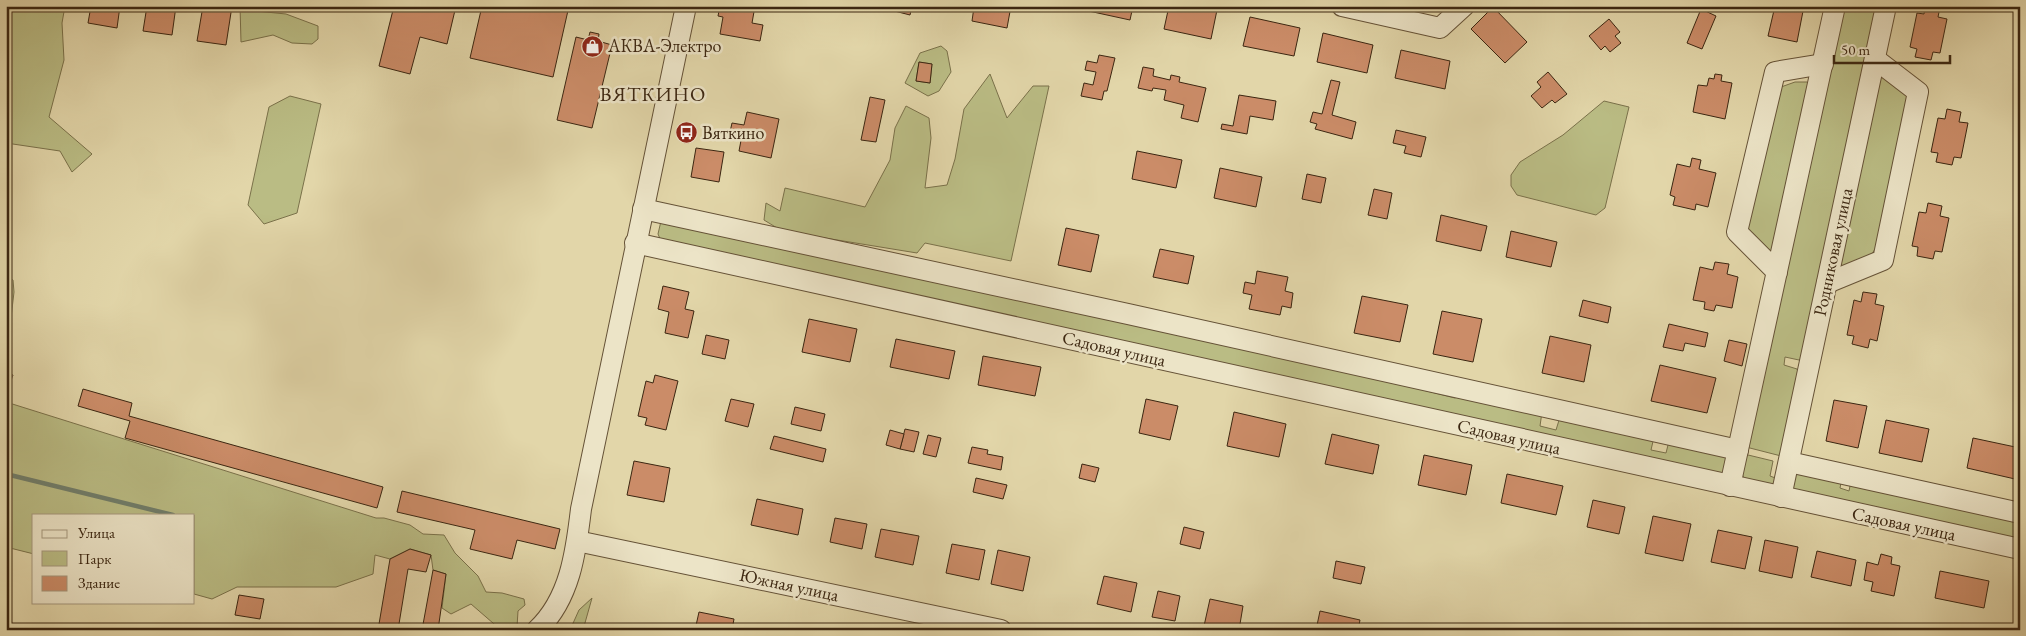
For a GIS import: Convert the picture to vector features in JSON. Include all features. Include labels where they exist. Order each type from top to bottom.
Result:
[{"type":"street","points":[[537,630],[549,619],[562,595],[577,541],[581,509],[635,243],[686,6]]},
{"type":"street","points":[[1342,6],[1440,28],[1464,6]]},
{"type":"street","points":[[1730,486],[1835,6]]},
{"type":"street","name":"Родниковая улица","points":[[1781,497],[1886,6]]},
{"type":"street","points":[[1827,283],[1883,260],[1918,92],[1875,59]]},
{"type":"street","points":[[1777,272],[1737,232],[1775,72],[1823,64]]},
{"type":"street","points":[[643,209],[1738,450]]},
{"type":"street","name":"Садовая улица","points":[[635,243],[2020,549]]},
{"type":"street","points":[[1789,462],[2020,514]]},
{"type":"street","name":"Южная улица","points":[[577,541],[1001,630]]},
{"type":"green space","points":[[11,6],[65,6],[62,23],[64,60],[49,117],[92,154],[72,172],[60,151],[6,143],[6,84],[9,65],[6,61],[6,30]]},
{"type":"green space","points":[[240,6],[253,6],[256,11],[286,14],[318,26],[318,39],[312,44],[292,43],[273,35],[241,42]]},
{"type":"green space","points":[[1840,6],[1882,6],[1805,357],[1799,360],[1785,357],[1784,365],[1797,369],[1801,378],[1785,457],[1746,447]]},
{"type":"green space","points":[[941,46],[947,51],[951,72],[939,91],[928,96],[905,83],[920,53]],"holes":[[[919,62],[932,64],[930,83],[916,81]]]},
{"type":"green space","points":[[990,74],[1007,118],[1033,86],[1049,86],[1011,261],[925,243],[917,253],[782,231],[764,220],[766,203],[780,211],[785,188],[865,207],[890,160],[895,128],[906,106],[929,118],[931,138],[925,188],[947,185],[955,159],[964,109]]},
{"type":"green space","points":[[1880,74],[1905,88],[1909,98],[1878,245],[1871,255],[1840,269]]},
{"type":"green space","points":[[1795,82],[1807,82],[1814,88],[1778,250],[1766,255],[1745,228],[1781,87]]},
{"type":"green space","points":[[290,96],[321,104],[297,213],[264,224],[248,205],[269,107]]},
{"type":"green space","points":[[1604,101],[1629,107],[1605,208],[1596,215],[1517,195],[1511,186],[1511,175],[1520,162],[1563,135]]},
{"type":"green space","points":[[661,221],[1420,383],[1423,390],[1455,398],[1462,394],[1542,412],[1540,426],[1556,430],[1560,417],[1654,437],[1651,450],[1666,453],[1669,441],[1723,452],[1730,461],[1728,472],[1720,476],[661,241],[658,234]]},
{"type":"green space","points":[[6,275],[13,280],[14,292],[11,318],[6,318]]},
{"type":"green space","points":[[6,402],[376,518],[384,518],[410,525],[423,534],[444,535],[455,553],[478,576],[486,592],[502,593],[524,599],[525,605],[518,611],[517,627],[514,630],[501,630],[471,604],[451,614],[442,608],[446,574],[433,570],[431,555],[410,549],[390,559],[375,555],[373,574],[336,587],[237,587],[212,599],[195,594],[195,514],[32,514],[32,554],[6,547]]},
{"type":"green space","points":[[1744,454],[1773,461],[1770,476],[1778,479],[1772,484],[1745,480],[1741,472]]},
{"type":"green space","points":[[1793,472],[1842,478],[1840,488],[1849,491],[1851,481],[2020,518],[2020,540],[1793,490]]},
{"type":"green space","points":[[592,598],[583,630],[570,630],[579,610]]},
{"type":"building","points":[[91,6],[120,6],[117,28],[88,23]]},
{"type":"building","points":[[147,6],[176,6],[172,35],[143,31]]},
{"type":"building","points":[[203,6],[232,6],[226,45],[197,41]]},
{"type":"building","points":[[394,6],[456,6],[447,44],[420,37],[410,74],[379,66]]},
{"type":"building","points":[[482,6],[569,6],[553,77],[470,58]]},
{"type":"building","points":[[720,6],[755,6],[752,23],[763,25],[760,41],[720,34],[723,17],[718,16]]},
{"type":"building","points":[[875,6],[912,6],[910,15]]},
{"type":"building","points":[[995,6],[1011,6],[1007,28],[972,21],[974,7],[994,11]]},
{"type":"building","points":[[1084,6],[1133,6],[1130,20],[1084,10]]},
{"type":"building","points":[[1169,6],[1199,6],[1217,10],[1211,39],[1164,29]]},
{"type":"building","points":[[1775,6],[1804,6],[1797,42],[1768,36]]},
{"type":"building","points":[[1925,6],[1940,7],[1938,17],[1947,19],[1940,53],[1933,52],[1931,60],[1915,57],[1917,49],[1910,47],[1917,13],[1924,14]]},
{"type":"building","points":[[1493,7],[1527,42],[1505,63],[1471,29]]},
{"type":"building","points":[[1701,9],[1716,16],[1702,49],[1687,43]]},
{"type":"building","points":[[1250,17],[1300,28],[1294,56],[1243,46]]},
{"type":"building","points":[[1609,19],[1620,32],[1615,36],[1621,43],[1610,52],[1605,46],[1601,50],[1589,36]]},
{"type":"building","points":[[590,32],[599,34],[598,41],[612,45],[592,128],[557,120],[576,37],[588,40]]},
{"type":"building","points":[[1323,33],[1373,45],[1367,73],[1317,62]]},
{"type":"building","points":[[1401,50],[1450,61],[1445,89],[1395,78]]},
{"type":"building","points":[[1099,55],[1115,58],[1107,91],[1104,91],[1102,100],[1081,96],[1084,83],[1093,85],[1096,72],[1085,70],[1087,61],[1097,63]]},
{"type":"building","points":[[919,62],[932,64],[930,83],[916,81]]},
{"type":"building","points":[[1143,67],[1154,69],[1153,76],[1170,80],[1171,75],[1180,77],[1179,82],[1206,88],[1198,122],[1181,118],[1184,105],[1164,100],[1166,90],[1153,88],[1152,91],[1138,88]]},
{"type":"building","points":[[1548,72],[1567,94],[1555,103],[1552,100],[1542,108],[1531,96],[1541,87],[1537,82]]},
{"type":"building","points":[[1715,74],[1722,75],[1721,81],[1732,83],[1725,119],[1693,112],[1698,85],[1707,86],[1709,78],[1714,79]]},
{"type":"building","points":[[1331,80],[1340,82],[1332,115],[1356,122],[1352,139],[1315,129],[1317,124],[1310,122],[1313,112],[1322,114]]},
{"type":"building","points":[[1239,95],[1276,101],[1273,120],[1250,116],[1247,134],[1221,129],[1222,124],[1233,126]]},
{"type":"building","points":[[870,97],[885,100],[876,142],[861,140]]},
{"type":"building","points":[[1947,109],[1961,112],[1959,122],[1968,123],[1961,158],[1954,157],[1952,165],[1936,162],[1938,153],[1931,152],[1938,118],[1945,119]]},
{"type":"building","points":[[747,112],[779,119],[771,158],[739,151],[742,135],[730,132],[732,123],[744,125]]},
{"type":"building","points":[[1396,130],[1426,137],[1421,157],[1404,153],[1406,146],[1393,143]]},
{"type":"building","points":[[696,148],[724,152],[719,182],[691,177]]},
{"type":"building","points":[[1137,151],[1182,160],[1176,188],[1132,179]]},
{"type":"building","points":[[1692,158],[1701,160],[1699,169],[1716,173],[1708,207],[1696,204],[1695,210],[1673,205],[1675,197],[1670,195],[1677,164],[1690,167]]},
{"type":"building","points":[[1220,168],[1262,177],[1256,207],[1214,198]]},
{"type":"building","points":[[1307,174],[1326,178],[1321,203],[1302,199]]},
{"type":"building","points":[[1374,189],[1392,193],[1387,219],[1368,215]]},
{"type":"building","points":[[1928,203],[1942,206],[1940,216],[1949,218],[1942,252],[1935,251],[1933,259],[1917,256],[1918,247],[1912,246],[1919,212],[1926,213]]},
{"type":"building","points":[[1441,215],[1487,226],[1481,251],[1436,241]]},
{"type":"building","points":[[1066,228],[1099,235],[1091,272],[1058,265]]},
{"type":"building","points":[[1511,231],[1557,242],[1551,267],[1506,257]]},
{"type":"building","points":[[1160,249],[1194,256],[1188,284],[1153,277]]},
{"type":"building","points":[[1715,262],[1729,264],[1727,274],[1738,277],[1732,308],[1716,305],[1714,311],[1704,309],[1705,302],[1693,300],[1700,267],[1713,270]]},
{"type":"building","points":[[1257,271],[1288,277],[1285,291],[1293,293],[1291,308],[1282,306],[1280,315],[1249,309],[1252,295],[1243,293],[1245,282],[1255,284]]},
{"type":"building","points":[[663,286],[689,292],[685,309],[694,311],[688,338],[665,333],[669,312],[658,309]]},
{"type":"building","points":[[1863,292],[1877,294],[1875,304],[1884,306],[1877,341],[1870,339],[1868,348],[1852,344],[1854,336],[1847,335],[1854,300],[1861,302]]},
{"type":"building","points":[[1362,296],[1408,305],[1400,342],[1354,333]]},
{"type":"building","points":[[1583,300],[1611,307],[1608,323],[1579,316]]},
{"type":"building","points":[[1442,311],[1482,319],[1473,362],[1433,354]]},
{"type":"building","points":[[809,319],[857,329],[850,362],[802,352]]},
{"type":"building","points":[[1669,324],[1708,333],[1705,347],[1685,343],[1683,351],[1663,347]]},
{"type":"building","points":[[706,335],[729,340],[725,359],[702,354]]},
{"type":"building","points":[[1550,336],[1591,345],[1584,382],[1542,373]]},
{"type":"building","points":[[896,339],[955,351],[949,379],[890,367]]},
{"type":"building","points":[[1729,340],[1747,344],[1742,366],[1724,361]]},
{"type":"building","points":[[983,356],[1041,367],[1035,396],[978,385]]},
{"type":"building","points":[[1660,365],[1716,378],[1707,413],[1651,401]]},
{"type":"building","points":[[6,372],[13,375],[6,394]]},
{"type":"building","points":[[655,375],[678,381],[666,430],[645,425],[647,418],[638,416],[646,381],[653,383]]},
{"type":"building","points":[[83,389],[132,403],[129,416],[383,487],[377,508],[125,438],[130,421],[78,406]]},
{"type":"building","points":[[731,399],[754,404],[748,427],[725,421]]},
{"type":"building","points":[[1146,399],[1178,406],[1170,440],[1139,433]]},
{"type":"building","points":[[1834,400],[1867,406],[1858,448],[1826,441]]},
{"type":"building","points":[[795,407],[825,414],[821,431],[791,424]]},
{"type":"building","points":[[1234,412],[1286,424],[1279,457],[1227,446]]},
{"type":"building","points":[[1886,420],[1929,429],[1922,462],[1879,453]]},
{"type":"building","points":[[905,429],[919,432],[914,452],[900,449]]},
{"type":"building","points":[[890,430],[904,434],[900,449],[886,445]]},
{"type":"building","points":[[1332,434],[1379,445],[1373,474],[1325,464]]},
{"type":"building","points":[[928,435],[941,438],[936,457],[923,454]]},
{"type":"building","points":[[774,436],[826,449],[823,462],[770,449]]},
{"type":"building","points":[[1973,438],[2020,448],[2020,459],[2015,479],[1967,468]]},
{"type":"building","points":[[972,447],[988,450],[987,454],[1003,457],[1001,470],[968,463]]},
{"type":"building","points":[[1424,455],[1472,465],[1466,495],[1418,485]]},
{"type":"building","points":[[634,461],[670,468],[664,502],[627,495]]},
{"type":"building","points":[[1082,464],[1099,468],[1095,482],[1079,478]]},
{"type":"building","points":[[1507,474],[1563,486],[1556,515],[1501,503]]},
{"type":"building","points":[[976,478],[1007,485],[1003,499],[973,492]]},
{"type":"building","points":[[402,491],[560,529],[555,549],[517,540],[512,559],[470,549],[475,530],[397,512]]},
{"type":"building","points":[[757,499],[803,509],[798,535],[751,525]]},
{"type":"building","points":[[1593,500],[1625,507],[1619,534],[1587,527]]},
{"type":"building","points":[[1653,516],[1691,524],[1683,561],[1645,553]]},
{"type":"building","points":[[835,518],[867,524],[862,549],[830,542]]},
{"type":"building","points":[[1184,527],[1204,532],[1200,549],[1180,544]]},
{"type":"building","points":[[881,529],[919,536],[913,565],[875,557]]},
{"type":"building","points":[[1718,530],[1752,537],[1745,569],[1711,562]]},
{"type":"building","points":[[1765,540],[1798,547],[1792,578],[1759,571]]},
{"type":"building","points":[[952,544],[985,550],[979,580],[946,573]]},
{"type":"building","points":[[410,549],[431,555],[426,572],[408,569],[398,630],[378,630],[390,559]]},
{"type":"building","points":[[998,550],[1030,557],[1023,591],[991,584]]},
{"type":"building","points":[[1817,551],[1856,560],[1851,586],[1811,577]]},
{"type":"building","points":[[1881,554],[1892,557],[1891,564],[1900,566],[1894,596],[1871,591],[1873,582],[1864,580],[1867,562],[1878,565]]},
{"type":"building","points":[[1336,561],[1365,567],[1361,584],[1333,578]]},
{"type":"building","points":[[433,570],[446,574],[438,630],[422,630]]},
{"type":"building","points":[[1940,571],[1989,581],[1984,608],[1935,598]]},
{"type":"building","points":[[1104,576],[1137,583],[1131,612],[1097,604]]},
{"type":"building","points":[[1158,591],[1180,596],[1175,621],[1152,617]]},
{"type":"building","points":[[239,595],[264,599],[260,619],[235,615]]},
{"type":"building","points":[[1210,599],[1243,606],[1239,630],[1222,630],[1204,626]]},
{"type":"building","points":[[1320,611],[1360,620],[1358,630],[1316,630]]},
{"type":"building","points":[[699,612],[734,619],[732,630],[695,630]]},
{"type":"building","points":[[627,625],[652,630],[626,630]]},
{"type":"waterway","points":[[6,474],[169,514]]},
{"type":"place","name":"АКВА-Электро","points":[[592,46]]},
{"type":"place","name":"Вяткино","points":[[686,133]]},
{"type":"district","name":"ВЯТКИНО","points":[[653,94]]}]
